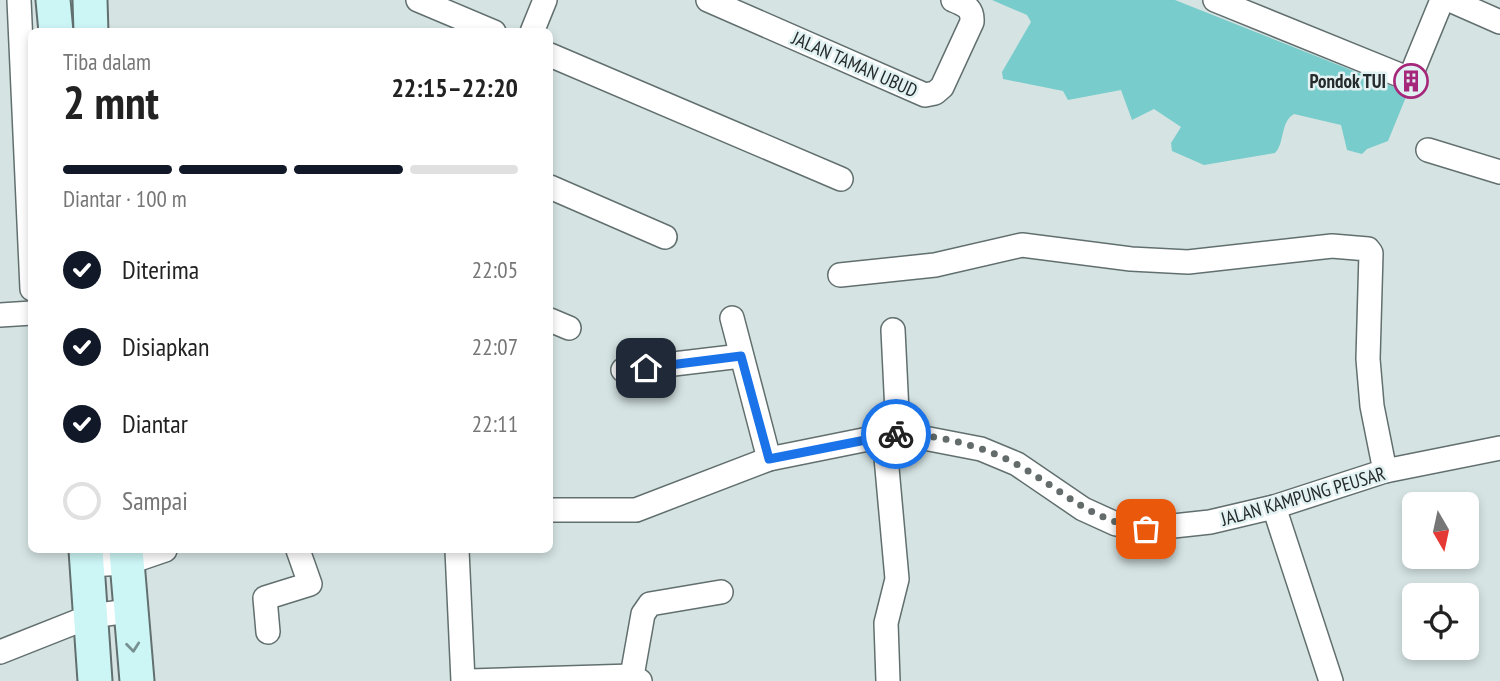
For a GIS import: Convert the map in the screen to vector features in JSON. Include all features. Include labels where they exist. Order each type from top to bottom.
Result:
[{"type":"street","points":[[19,0],[26,50],[28,130]]},
{"type":"street","points":[[53,0],[56,28]]},
{"type":"street","points":[[90,0],[91,28]]},
{"type":"street","points":[[418,0],[484,28]]},
{"type":"street","points":[[534,28],[545,0]]},
{"type":"street","name":"JALAN TAMAN UBUD","points":[[709,0],[925,95],[935,93],[942,87],[972,22],[972,13],[968,6],[953,0]]},
{"type":"street","points":[[1215,0],[1399,77],[1408,78],[1443,0]]},
{"type":"street","points":[[1450,0],[1500,22]]},
{"type":"street","points":[[553,56],[841,179]]},
{"type":"street","points":[[1428,150],[1500,172]]},
{"type":"street","points":[[553,188],[665,237]]},
{"type":"street","points":[[840,275],[935,265],[1022,245],[1131,259],[1188,262],[1332,246],[1368,248],[1371,253],[1368,359],[1372,406],[1385,471]]},
{"type":"street","points":[[0,315],[28,313]]},
{"type":"street","points":[[732,318],[769,459]]},
{"type":"street","points":[[888,681],[886,623],[897,579],[891,434],[893,330]]},
{"type":"street","points":[[623,370],[741,356]]},
{"type":"street","name":"JALAN KAMPUNG PEUSAR","points":[[553,510],[636,510],[769,459],[891,434],[981,449],[1017,464],[1083,509],[1116,524],[1146,529],[1210,522],[1274,507],[1385,471],[1500,448]]},
{"type":"street","points":[[1274,507],[1331,681]]},
{"type":"street","points":[[95,681],[87,557],[146,553]]},
{"type":"street","points":[[268,632],[265,597],[310,584],[299,553]]},
{"type":"street","points":[[457,553],[463,681]]},
{"type":"street","points":[[126,556],[137,681]]},
{"type":"street","points":[[470,681],[636,678],[643,614],[650,604],[721,592]]},
{"type":"street","points":[[0,652],[91,616],[129,611]]},
{"type":"shaded area","points":[[992,0],[1175,0],[1404,91],[1406,97],[1388,141],[1367,149],[1362,154],[1347,150],[1341,125],[1294,114],[1284,127],[1275,153],[1204,165],[1172,151],[1171,143],[1181,127],[1154,109],[1132,120],[1121,90],[1068,100],[1063,91],[1003,79],[1002,72],[1031,22],[1027,15]]},
{"type":"way so far","points":[[896,434],[938,439],[981,449],[1017,464],[1047,486],[1099,517],[1116,524],[1146,529]]},
{"type":"place","name":"Pondok TUI","points":[[1411,81]]},
{"type":"route","points":[[646,368],[741,356],[769,459],[896,434]]}]
